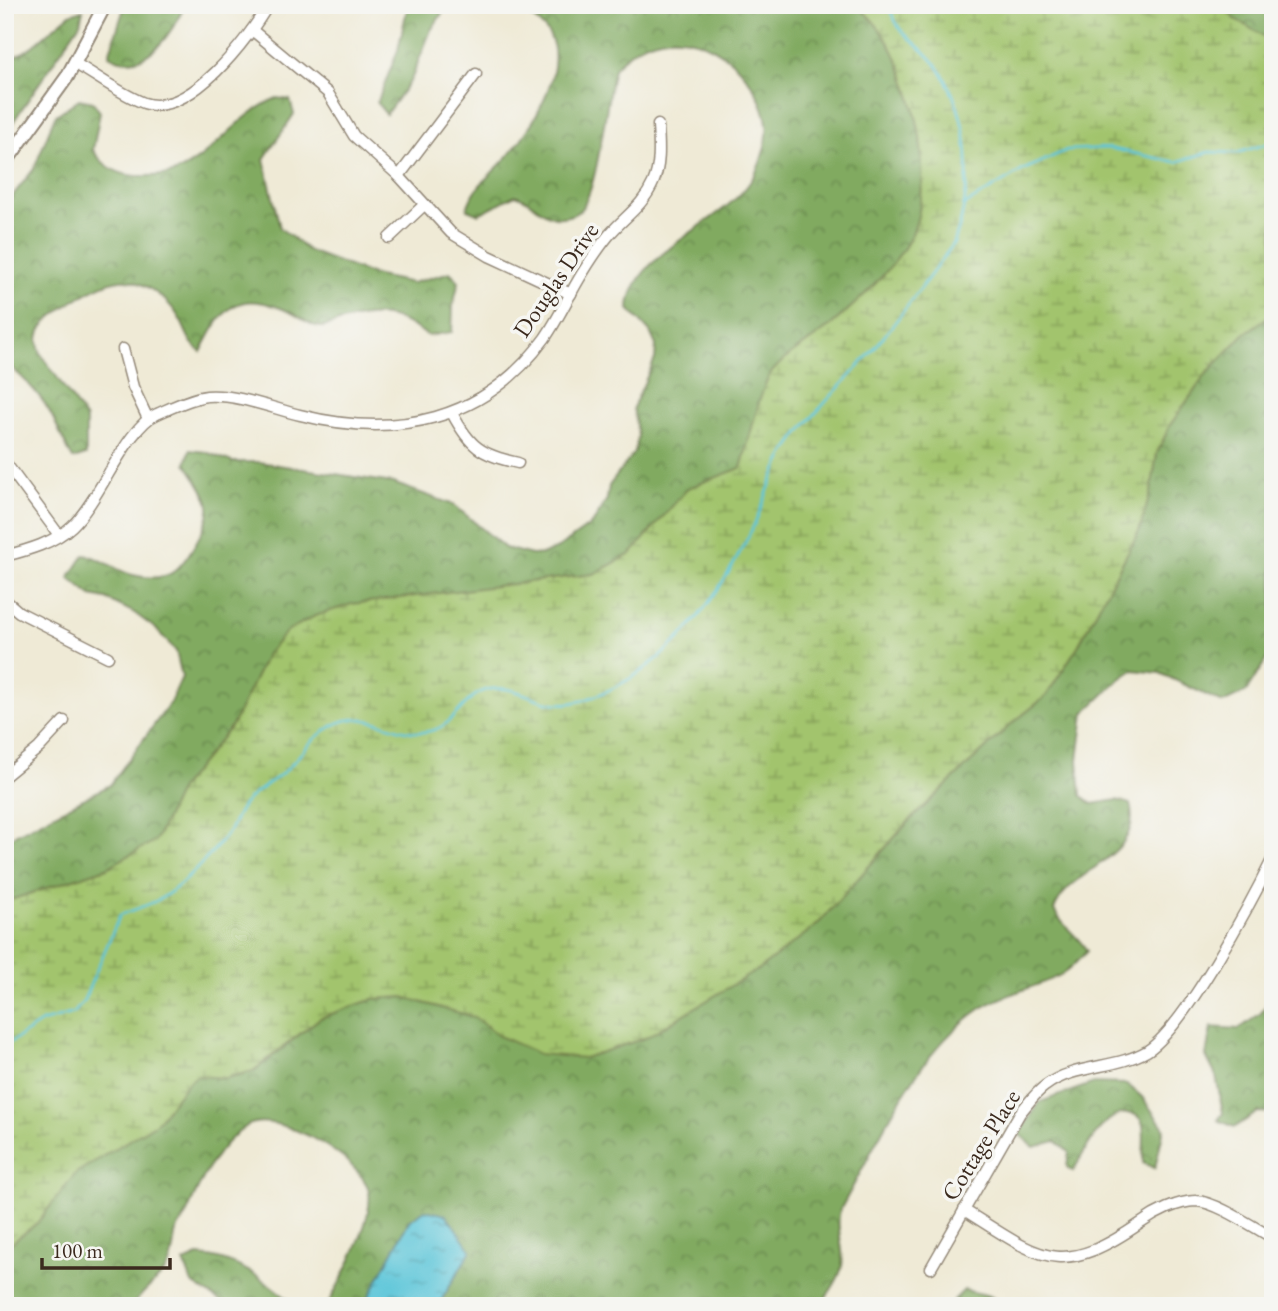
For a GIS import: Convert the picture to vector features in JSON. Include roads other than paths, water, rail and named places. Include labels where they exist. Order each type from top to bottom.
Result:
[{"type":"street","points":[[5,163],[47,108],[105,5]]},
{"type":"street","points":[[74,62],[144,103],[173,102],[208,79],[253,30],[268,5]]},
{"type":"street","points":[[253,30],[328,93],[354,136],[399,176],[451,233],[489,256],[571,294]]},
{"type":"street","points":[[399,176],[476,74]]},
{"type":"street","name":"Douglas Drive","points":[[148,419],[208,396],[253,403],[330,423],[368,426],[434,420],[489,393],[529,357],[545,338],[610,234],[635,212],[653,183],[657,170],[658,125]]},
{"type":"street","points":[[389,238],[424,205]]},
{"type":"street","points":[[5,556],[36,548],[59,535],[83,514],[148,419],[133,387],[123,349]]},
{"type":"street","points":[[452,413],[462,432],[479,450],[488,456],[518,463]]},
{"type":"street","points":[[5,462],[59,535]]},
{"type":"street","points":[[5,600],[19,612],[108,657]]},
{"type":"street","points":[[5,776],[40,748],[64,720]]},
{"type":"street","name":"Cottage Place","points":[[931,1268],[1020,1114],[1038,1092],[1057,1079],[1135,1057],[1162,1039],[1202,982],[1273,858]]},
{"type":"street","points":[[964,1210],[1030,1251],[1052,1257],[1077,1255],[1107,1247],[1146,1220],[1186,1202],[1207,1204],[1273,1238]]},
{"type":"water","points":[[425,1210],[446,1215],[471,1250],[438,1306],[364,1306],[409,1221]]},
{"type":"waterway","points":[[5,1046],[42,1022],[74,1013],[83,1002],[120,915],[158,900],[187,878],[223,840],[248,799],[283,773],[314,739],[327,729],[347,720],[359,719],[406,731],[430,731],[447,723],[474,697],[491,689],[515,691],[545,702],[571,703],[587,699],[616,687],[642,671],[687,630],[724,581],[753,527],[786,452],[807,424],[887,333],[954,243],[961,221],[967,175],[967,152],[958,108],[938,67],[900,29],[887,5]]},
{"type":"waterway","points":[[963,206],[1023,170],[1067,150],[1108,148],[1176,162],[1209,152],[1237,153],[1273,142]]}]
